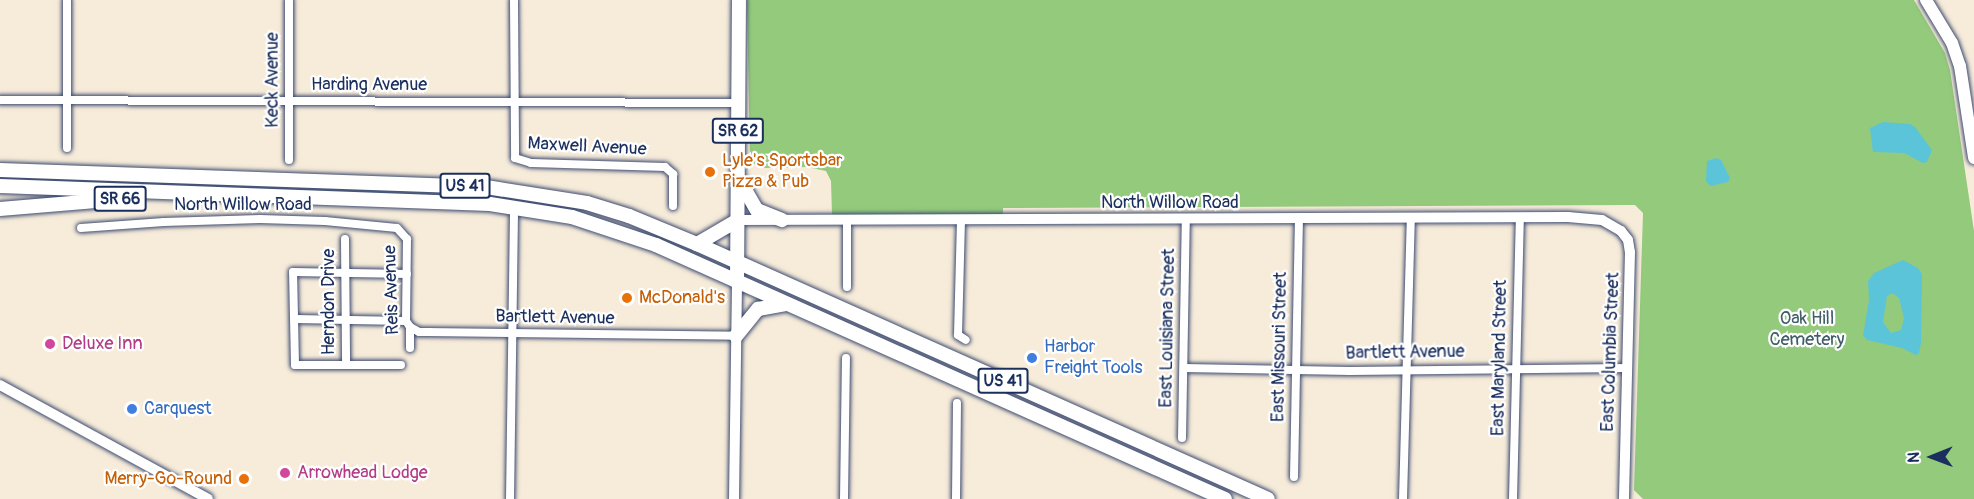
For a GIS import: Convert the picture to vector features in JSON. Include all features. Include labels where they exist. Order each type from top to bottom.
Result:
[{"type":"main road","name":"SR 62","points":[[737,282],[739,0]]},
{"type":"main road","points":[[1926,0],[1952,43],[1960,66],[1974,158]]},
{"type":"main road","name":"US 41","points":[[0,170],[500,188],[587,203],[629,216],[697,244],[1268,499]]},
{"type":"main road","points":[[738,178],[757,210],[782,220]]},
{"type":"main road","name":"US 41","points":[[0,186],[514,206],[555,213],[614,229],[1225,499]]},
{"type":"main road","name":"SR 66","points":[[0,210],[97,200],[241,196]]},
{"type":"main road","points":[[697,244],[738,220]]},
{"type":"main road","points":[[736,336],[755,311],[767,306],[787,304]]},
{"type":"street","points":[[67,0],[67,148]]},
{"type":"street","name":"Keck Avenue","points":[[289,160],[290,0]]},
{"type":"street","name":"Maxwell Avenue","points":[[514,0],[515,159],[531,163],[665,167],[673,174],[673,206]]},
{"type":"street","name":"Harding Avenue","points":[[0,100],[738,104]]},
{"type":"street","points":[[510,499],[514,206]]},
{"type":"street","name":"North Willow Road","points":[[738,220],[1520,217],[1602,220]]},
{"type":"street","name":"East Maryland Street","points":[[1513,499],[1520,217]]},
{"type":"street","name":"East Missouri Street","points":[[1294,477],[1299,218]]},
{"type":"street","points":[[1403,499],[1411,218]]},
{"type":"street","name":"North Willow Road","points":[[81,228],[164,222],[260,219],[371,225],[397,228],[404,232]]},
{"type":"street","name":"East Louisiana Street","points":[[1182,438],[1186,219]]},
{"type":"street","points":[[847,220],[847,288]]},
{"type":"street","points":[[961,220],[962,338]]},
{"type":"street","name":"East Columbia Street","points":[[1602,220],[1621,231],[1629,246],[1624,499]]},
{"type":"street","name":"Reis Avenue","points":[[404,232],[407,239],[410,348]]},
{"type":"street","name":"Herndon Drive","points":[[345,239],[346,365]]},
{"type":"street","points":[[401,364],[295,364],[293,272],[346,271],[407,274]]},
{"type":"street","points":[[734,499],[737,282]]},
{"type":"street","name":"Bartlett Avenue","points":[[295,319],[346,319],[408,324],[419,332],[736,336]]},
{"type":"street","points":[[844,499],[846,358]]},
{"type":"street","name":"Bartlett Avenue","points":[[1184,368],[1406,370],[1627,368]]},
{"type":"street","points":[[0,385],[208,499]]},
{"type":"street","points":[[956,499],[957,403]]},
{"type":"green space","name":"Oak Hill Cemetery","points":[[747,0],[1914,0],[1945,53],[1950,70],[1974,231],[1974,499],[1643,499],[1634,490],[1643,213],[1635,205],[1003,208],[1003,215],[832,215],[831,181],[826,171],[807,167],[763,168],[750,162]]},
{"type":"water","points":[[1883,122],[1910,124],[1915,127],[1932,150],[1927,162],[1923,163],[1904,153],[1873,152],[1870,128]]},
{"type":"water","points":[[1716,158],[1721,160],[1730,178],[1728,182],[1710,186],[1706,181],[1707,161]]},
{"type":"water","points":[[1903,260],[1918,268],[1922,274],[1921,343],[1919,353],[1916,355],[1902,348],[1867,340],[1863,335],[1869,300],[1868,281],[1874,273]],"holes":[[[1892,293],[1899,298],[1904,318],[1901,330],[1891,333],[1883,322],[1887,296]]]},
{"type":"place","name":"Lyle's Sportsbar Pizza & Pub","points":[[710,172]]},
{"type":"place","name":"McDonald's","points":[[627,298]]},
{"type":"place","name":"Deluxe Inn","points":[[50,344]]},
{"type":"place","name":"Harbor Freight Tools","points":[[1032,358]]},
{"type":"place","name":"Carquest","points":[[132,409]]},
{"type":"place","name":"Arrowhead Lodge","points":[[285,473]]},
{"type":"place","name":"Merry-Go-Round","points":[[244,479]]}]
